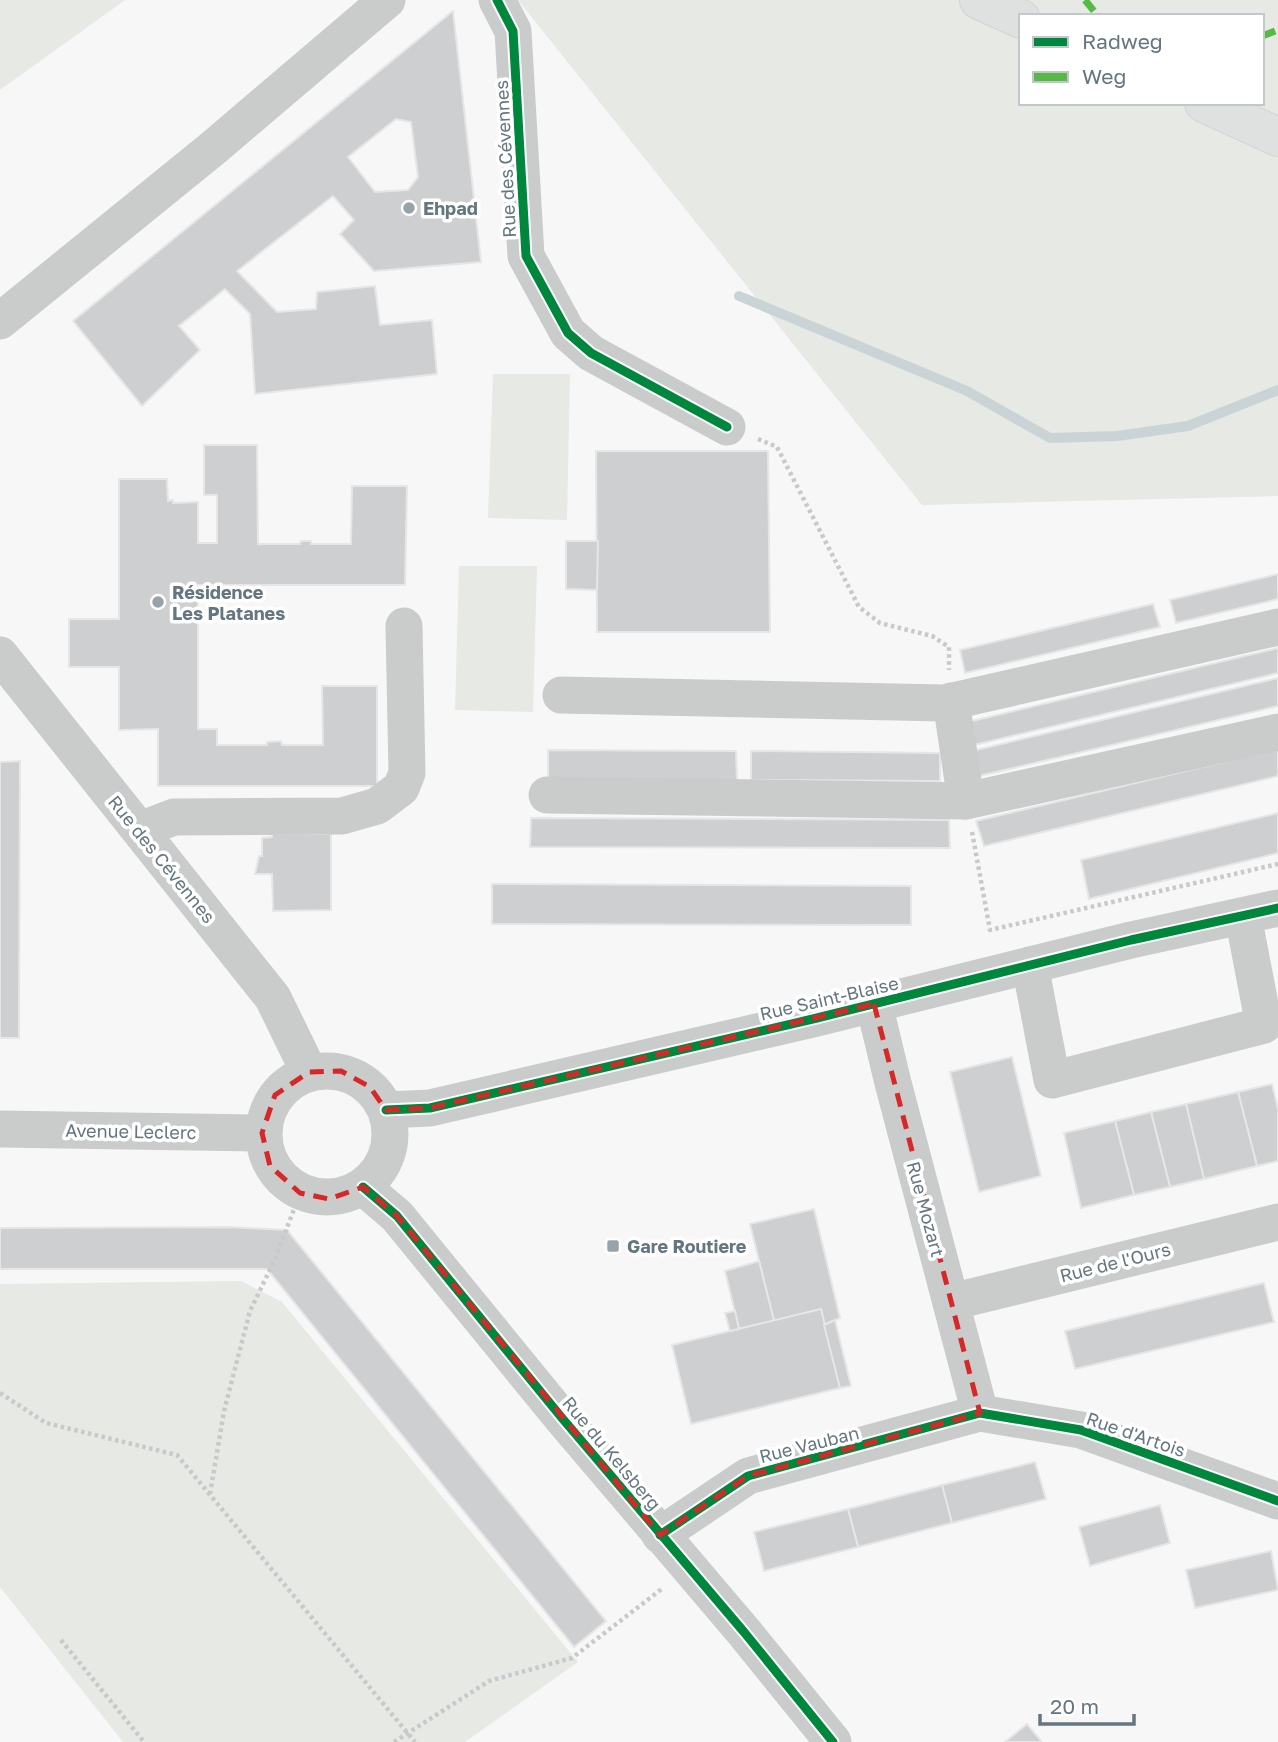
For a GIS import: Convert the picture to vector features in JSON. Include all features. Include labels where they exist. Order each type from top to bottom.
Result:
[{"type":"main road","points":[[979,0],[1019,18]]},
{"type":"main road","points":[[1208,105],[1278,137]]},
{"type":"street","points":[[0,321],[212,149],[387,0]]},
{"type":"street","name":"Rue des Cévennes","points":[[497,0],[513,31],[526,256],[569,333],[591,353],[727,427]]},
{"type":"street","points":[[140,830],[174,817],[342,816],[377,806],[401,788],[407,773],[404,626]]},
{"type":"street","points":[[561,695],[930,703],[951,701],[1278,627]]},
{"type":"street","name":"Rue des Cévennes","points":[[0,655],[273,998],[309,1072]]},
{"type":"street","points":[[951,701],[966,801]]},
{"type":"street","points":[[547,794],[966,801],[1278,732]]},
{"type":"street","name":"Rue Saint-Blaise","points":[[386,1110],[430,1108],[1278,908]]},
{"type":"street","points":[[1030,965],[1052,1080],[1264,1026],[1243,916]]},
{"type":"street","name":"Rue Mozart","points":[[874,1004],[980,1413]]},
{"type":"street","points":[[341,1071],[370,1087],[386,1110],[391,1138],[382,1167],[363,1187],[329,1199],[299,1193],[270,1166],[262,1133],[275,1095],[309,1072],[341,1071]]},
{"type":"street","name":"Avenue Leclerc","points":[[0,1129],[262,1133]]},
{"type":"street","name":"Rue du Kelsberg","points":[[363,1187],[397,1216],[833,1742]]},
{"type":"street","name":"Rue de l'Ours","points":[[951,1302],[1278,1222]]},
{"type":"street","name":"Rue Vauban","points":[[660,1535],[748,1476],[980,1413]]},
{"type":"street","name":"Rue d'Artois","points":[[980,1413],[1081,1430],[1278,1501]]},
{"type":"path","points":[[727,427],[778,447],[859,607],[880,623],[932,636],[948,647],[951,701]]},
{"type":"path","points":[[966,801],[990,930],[1278,864]]},
{"type":"path","points":[[210,1495],[224,1410],[250,1311],[276,1257],[299,1193]]},
{"type":"path","points":[[0,1393],[46,1423],[177,1455],[415,1742]]},
{"type":"path","points":[[394,1742],[489,1681],[572,1658],[688,1568]]},
{"type":"path","points":[[61,1640],[144,1742]]},
{"type":"highlighted area","points":[[874,1004],[980,1413],[748,1476],[660,1535],[397,1216],[363,1187],[329,1199],[300,1193],[270,1166],[262,1133],[275,1095],[309,1072],[341,1071],[370,1087],[386,1110],[430,1108]]},
{"type":"shaded area","points":[[0,0],[125,0],[0,90]]},
{"type":"shaded area","points":[[518,0],[1278,0],[1278,496],[922,505]]},
{"type":"shaded area","points":[[493,374],[570,374],[567,520],[488,518]]},
{"type":"shaded area","points":[[459,566],[537,566],[533,712],[455,710]]},
{"type":"shaded area","points":[[241,1281],[282,1302],[578,1662],[465,1742],[123,1742],[0,1587],[0,1284]]},
{"type":"building","name":"Ehpad","points":[[453,11],[481,262],[374,271],[340,234],[354,220],[333,196],[237,271],[277,312],[316,309],[317,292],[375,286],[380,325],[432,320],[437,374],[255,394],[250,314],[225,289],[179,326],[200,350],[142,406],[73,321]],"holes":[[[396,119],[411,122],[418,177],[408,190],[375,192],[348,157]]]},
{"type":"building","name":"Résidence Les Platanes","points":[[204,445],[257,445],[258,544],[300,544],[301,541],[311,541],[311,544],[351,544],[352,486],[407,486],[405,585],[198,585],[198,729],[217,729],[217,745],[267,745],[267,742],[281,741],[282,745],[323,745],[322,686],[377,686],[377,786],[158,786],[158,729],[119,730],[119,667],[69,667],[69,619],[119,619],[119,479],[167,479],[168,501],[198,502],[198,543],[217,543],[217,495],[204,495]]},
{"type":"building","points":[[596,451],[768,451],[770,632],[597,632]]},
{"type":"building","points":[[566,541],[598,541],[597,590],[566,589]]},
{"type":"building","points":[[1278,574],[1278,599],[1176,623],[1170,600]]},
{"type":"building","points":[[1153,604],[1160,627],[965,673],[960,650]]},
{"type":"building","points":[[1278,648],[1278,673],[974,745],[968,722]]},
{"type":"building","points":[[1278,678],[1278,706],[979,776],[972,751]]},
{"type":"building","points":[[1278,749],[1278,776],[984,846],[976,821]]},
{"type":"building","points":[[548,750],[736,751],[737,780],[548,780]]},
{"type":"building","points":[[751,751],[940,753],[940,781],[751,780]]},
{"type":"building","points":[[20,761],[19,1038],[0,1038],[0,762]]},
{"type":"building","points":[[1278,813],[1278,853],[1089,899],[1081,860]]},
{"type":"building","points":[[531,818],[949,820],[950,848],[530,847]]},
{"type":"building","points":[[272,834],[331,834],[331,910],[273,911],[272,874],[255,874],[259,856],[262,856],[262,838],[272,837]]},
{"type":"building","points":[[492,884],[911,886],[911,925],[492,924]]},
{"type":"building","points":[[1012,1057],[1041,1176],[979,1192],[950,1072]]},
{"type":"building","points":[[1272,1084],[1278,1109],[1278,1161],[1257,1166],[1238,1092]]},
{"type":"building","points":[[1238,1092],[1257,1166],[1204,1179],[1186,1104]]},
{"type":"building","points":[[1186,1104],[1204,1179],[1170,1187],[1151,1112]]},
{"type":"building","points":[[1151,1112],[1170,1187],[1134,1195],[1115,1121]]},
{"type":"building","points":[[1115,1121],[1134,1195],[1081,1208],[1064,1133]]},
{"type":"building","points":[[814,1209],[840,1318],[824,1325],[821,1309],[774,1321],[750,1224]]},
{"type":"building","points":[[229,1227],[287,1230],[606,1621],[574,1647],[267,1269],[0,1269],[0,1228]]},
{"type":"building","points":[[759,1261],[774,1321],[739,1329],[725,1271]]},
{"type":"building","points":[[1264,1283],[1274,1322],[1075,1369],[1065,1331]]},
{"type":"building","points":[[821,1309],[840,1388],[691,1424],[672,1345]]},
{"type":"building","points":[[735,1311],[739,1329],[730,1331],[725,1313]]},
{"type":"building","points":[[835,1320],[851,1386],[840,1388],[824,1325]]},
{"type":"building","points":[[1035,1462],[1046,1499],[952,1523],[942,1485]]},
{"type":"building","points":[[942,1485],[952,1523],[858,1547],[848,1509]]},
{"type":"building","points":[[1160,1505],[1170,1543],[1090,1566],[1079,1527]]},
{"type":"building","points":[[848,1509],[858,1547],[764,1571],[754,1532]]},
{"type":"building","points":[[1271,1551],[1278,1590],[1195,1608],[1186,1570]]},
{"type":"building","points":[[1027,1724],[1042,1742],[1005,1742]]},
{"type":"waterway","points":[[739,296],[967,391],[1050,438],[1117,436],[1188,426],[1278,390]]},
{"type":"marked path","points":[[1085,0],[1096,14]]},
{"type":"marked path","points":[[1264,35],[1278,30]]},
{"type":"cycle path","points":[[497,0],[513,31],[526,256],[568,333],[591,353],[727,427]]},
{"type":"cycle path","points":[[386,1110],[430,1108],[817,1018],[1131,940],[1278,908]]},
{"type":"cycle path","points":[[363,1187],[397,1216],[833,1742]]},
{"type":"cycle path","points":[[660,1535],[748,1476],[980,1413],[1081,1430],[1278,1501]]},
{"type":"place","name":"Ehpad","points":[[409,208]]},
{"type":"place","name":"Résidence Les Platanes","points":[[158,602]]},
{"type":"place","name":"Gare Routiere","points":[[613,1246]]}]
